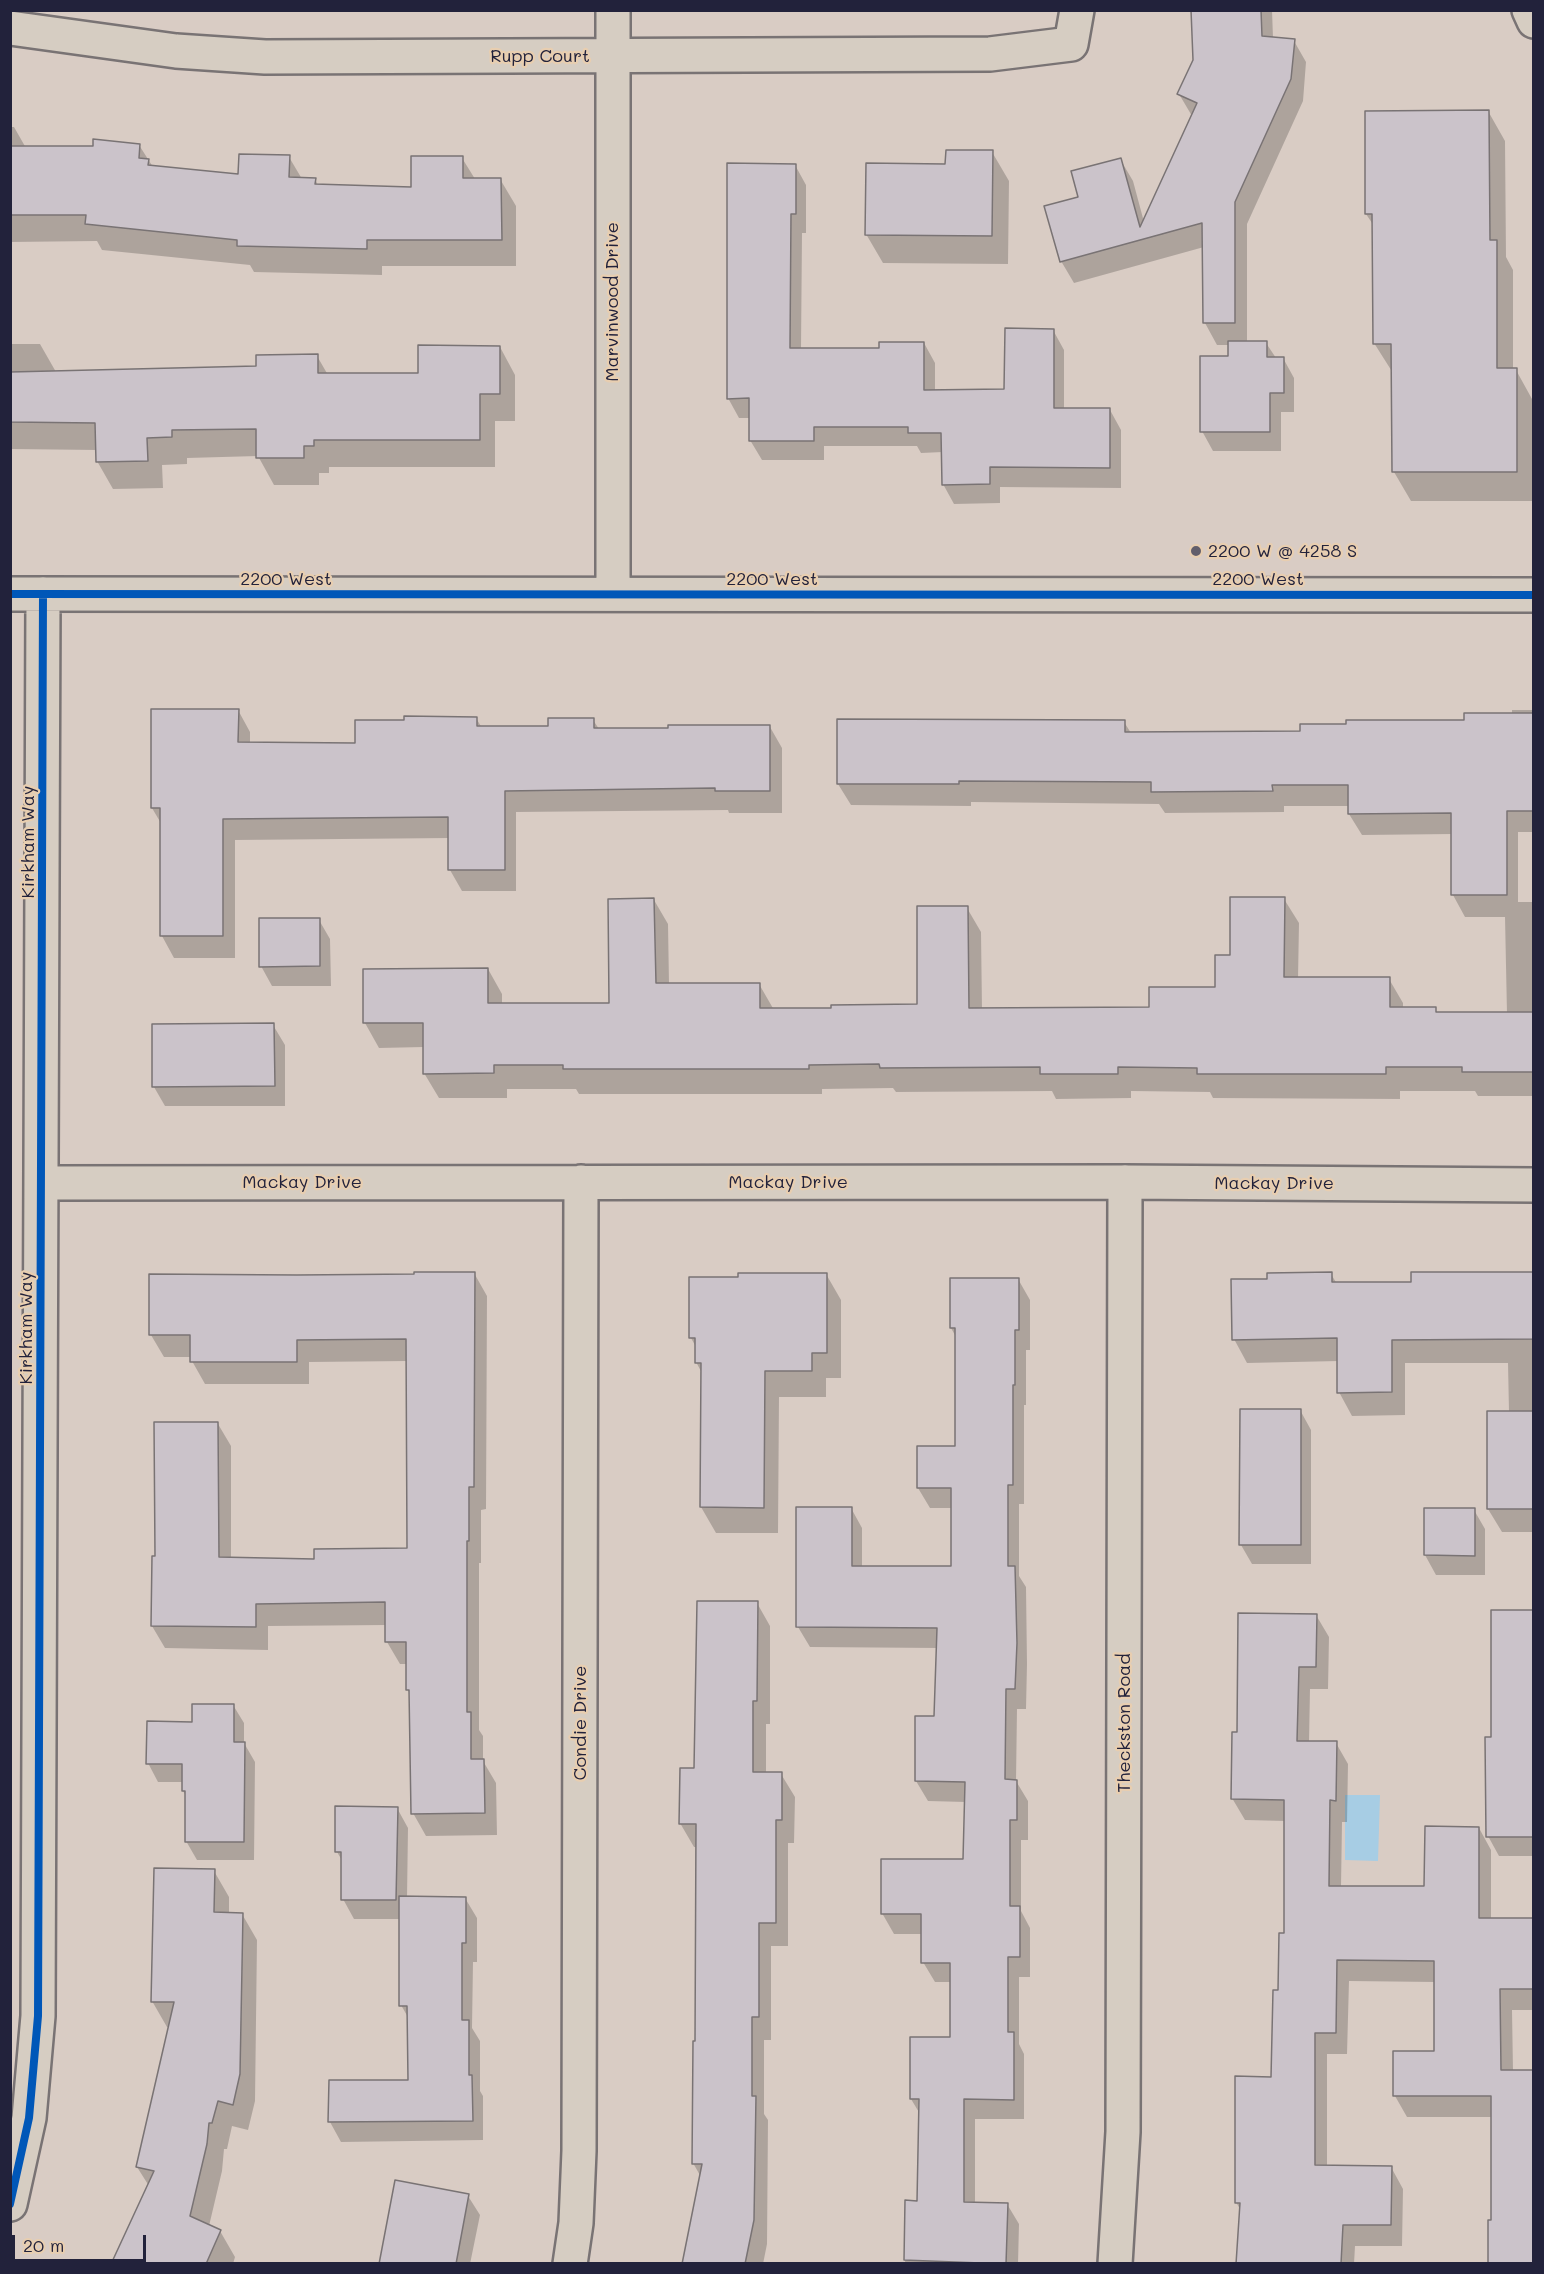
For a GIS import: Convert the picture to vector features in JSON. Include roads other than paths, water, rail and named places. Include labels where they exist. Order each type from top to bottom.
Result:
[{"type":"street","name":"Marvinwood Drive","points":[[613,10],[613,594]]},
{"type":"street","name":"Rupp Court","points":[[10,28],[176,51],[265,57],[990,54],[1071,44],[1077,10]]},
{"type":"street","points":[[1529,10],[1533,21]]},
{"type":"street","name":"2200 West","points":[[10,594],[1533,595]]},
{"type":"street","name":"Kirkham Way","points":[[10,2204],[29,2118],[38,2016],[43,594]]},
{"type":"street","name":"Condie Drive","points":[[570,2264],[576,2223],[579,2151],[581,1182]]},
{"type":"street","name":"Mackay Drive","points":[[42,1183],[1125,1182],[1533,1185]]},
{"type":"street","name":"Theckston Road","points":[[1115,2264],[1123,2132],[1125,1182]]},
{"type":"water","points":[[1345,1795],[1380,1795],[1378,1861],[1345,1860]]},
{"type":"place","name":"2200 W @ 4258 S","points":[[1196,551]]}]
